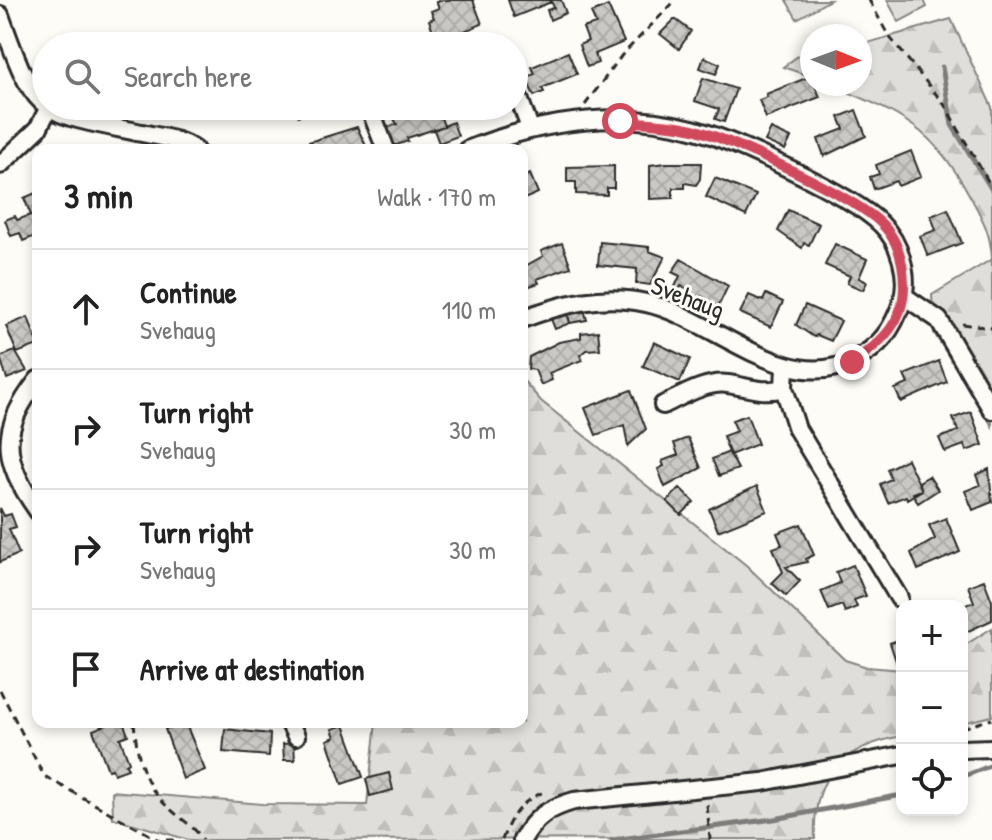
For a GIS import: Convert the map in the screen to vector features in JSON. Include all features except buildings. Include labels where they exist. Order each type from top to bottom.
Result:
[{"type":"street","points":[[0,15],[23,81],[32,91]]},
{"type":"street","points":[[0,165],[38,129],[42,120]]},
{"type":"street","points":[[75,120],[180,144]]},
{"type":"street","points":[[374,120],[384,144]]},
{"type":"street","points":[[527,120],[530,128]]},
{"type":"street","name":"Svehaug","points":[[484,144],[530,128],[573,121],[620,121],[691,129],[726,140],[862,208],[883,225],[897,246],[904,266],[904,296],[894,326],[874,348],[852,362],[820,370],[785,367],[675,312],[647,303],[595,299],[528,317]]},
{"type":"street","points":[[904,296],[939,320],[992,410]]},
{"type":"street","points":[[785,367],[784,388],[797,429],[899,598]]},
{"type":"street","points":[[663,405],[705,386],[726,384],[768,392],[784,388]]},
{"type":"street","points":[[32,385],[17,397],[5,415],[0,443],[7,468],[32,503]]},
{"type":"street","points":[[968,749],[992,748]]},
{"type":"street","points":[[522,840],[536,819],[563,804],[762,782],[896,756]]},
{"type":"path","points":[[573,121],[622,55],[676,0]]},
{"type":"path","points":[[869,0],[888,35],[944,104],[992,188]]},
{"type":"path","points":[[939,320],[992,328]]},
{"type":"path","points":[[0,690],[44,776],[159,840]]},
{"type":"path","points":[[968,726],[992,719]]},
{"type":"path","points":[[134,728],[136,752],[147,783],[160,801],[203,840]]},
{"type":"path","points":[[705,789],[710,840]]},
{"type":"path","points":[[166,840],[180,840]]},
{"type":"green space","points":[[786,0],[830,0],[797,19]]},
{"type":"green space","points":[[887,0],[924,0],[927,7],[899,22]]},
{"type":"green space","points":[[951,19],[992,107],[992,259],[988,233],[982,219],[942,153],[912,125],[857,96],[872,96],[872,42]]},
{"type":"green space","points":[[798,56],[800,73],[783,67]]},
{"type":"green space","points":[[992,259],[992,426],[934,333],[932,295]]},
{"type":"green space","points":[[528,386],[541,401],[746,565],[845,660],[867,667],[896,669],[896,737],[863,748],[835,768],[825,781],[819,797],[815,839],[189,840],[113,818],[112,791],[262,804],[367,805],[375,728],[528,728]]},
{"type":"green space","points":[[992,628],[992,716],[968,722],[968,672],[968,643]]},
{"type":"waterway","points":[[942,67],[952,125],[992,190]]},
{"type":"waterway","points":[[968,775],[992,765]]},
{"type":"waterway","points":[[612,840],[774,819],[896,796]]},
{"type":"route","points":[[620,121],[691,129],[726,140],[862,208],[883,225],[897,246],[904,266],[904,296],[894,326],[874,348],[852,362]]}]
